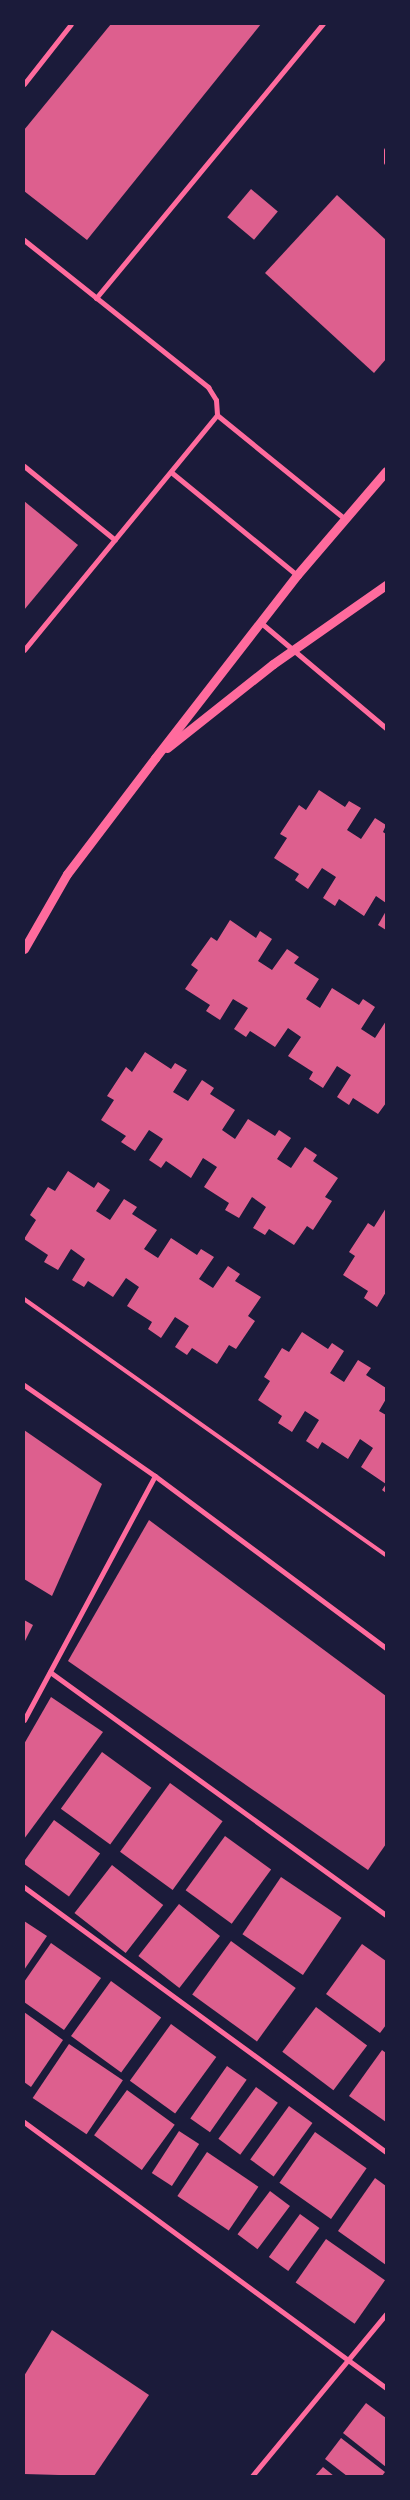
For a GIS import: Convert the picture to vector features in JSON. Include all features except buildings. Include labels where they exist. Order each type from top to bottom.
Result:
[{"type":"street","points":[[24,84],[71,24]]},
{"type":"street","points":[[96,298],[323,24]]},
{"type":"street","points":[[24,240],[208,387],[216,400],[218,415],[345,519]]},
{"type":"street","points":[[24,650],[218,415]]},
{"type":"street","points":[[24,466],[115,540]]},
{"type":"street","points":[[24,949],[67,874],[297,575],[386,471]]},
{"type":"street","points":[[170,472],[297,575]]},
{"type":"street","points":[[155,758],[273,664],[294,653],[386,585]]},
{"type":"street","points":[[260,622],[294,653],[386,728]]},
{"type":"street","points":[[24,1385],[155,1476],[386,1648]]},
{"type":"street","points":[[24,1720],[155,1476]]},
{"type":"street","points":[[50,1672],[386,1915]]},
{"type":"street","points":[[24,1887],[386,2152]]},
{"type":"street","points":[[24,2122],[386,2388]]},
{"type":"street","points":[[252,2476],[350,2361],[386,2314]]},
{"type":"lane","points":[[386,150],[386,163]]},
{"type":"lane","points":[[24,1299],[386,1555]]}]
